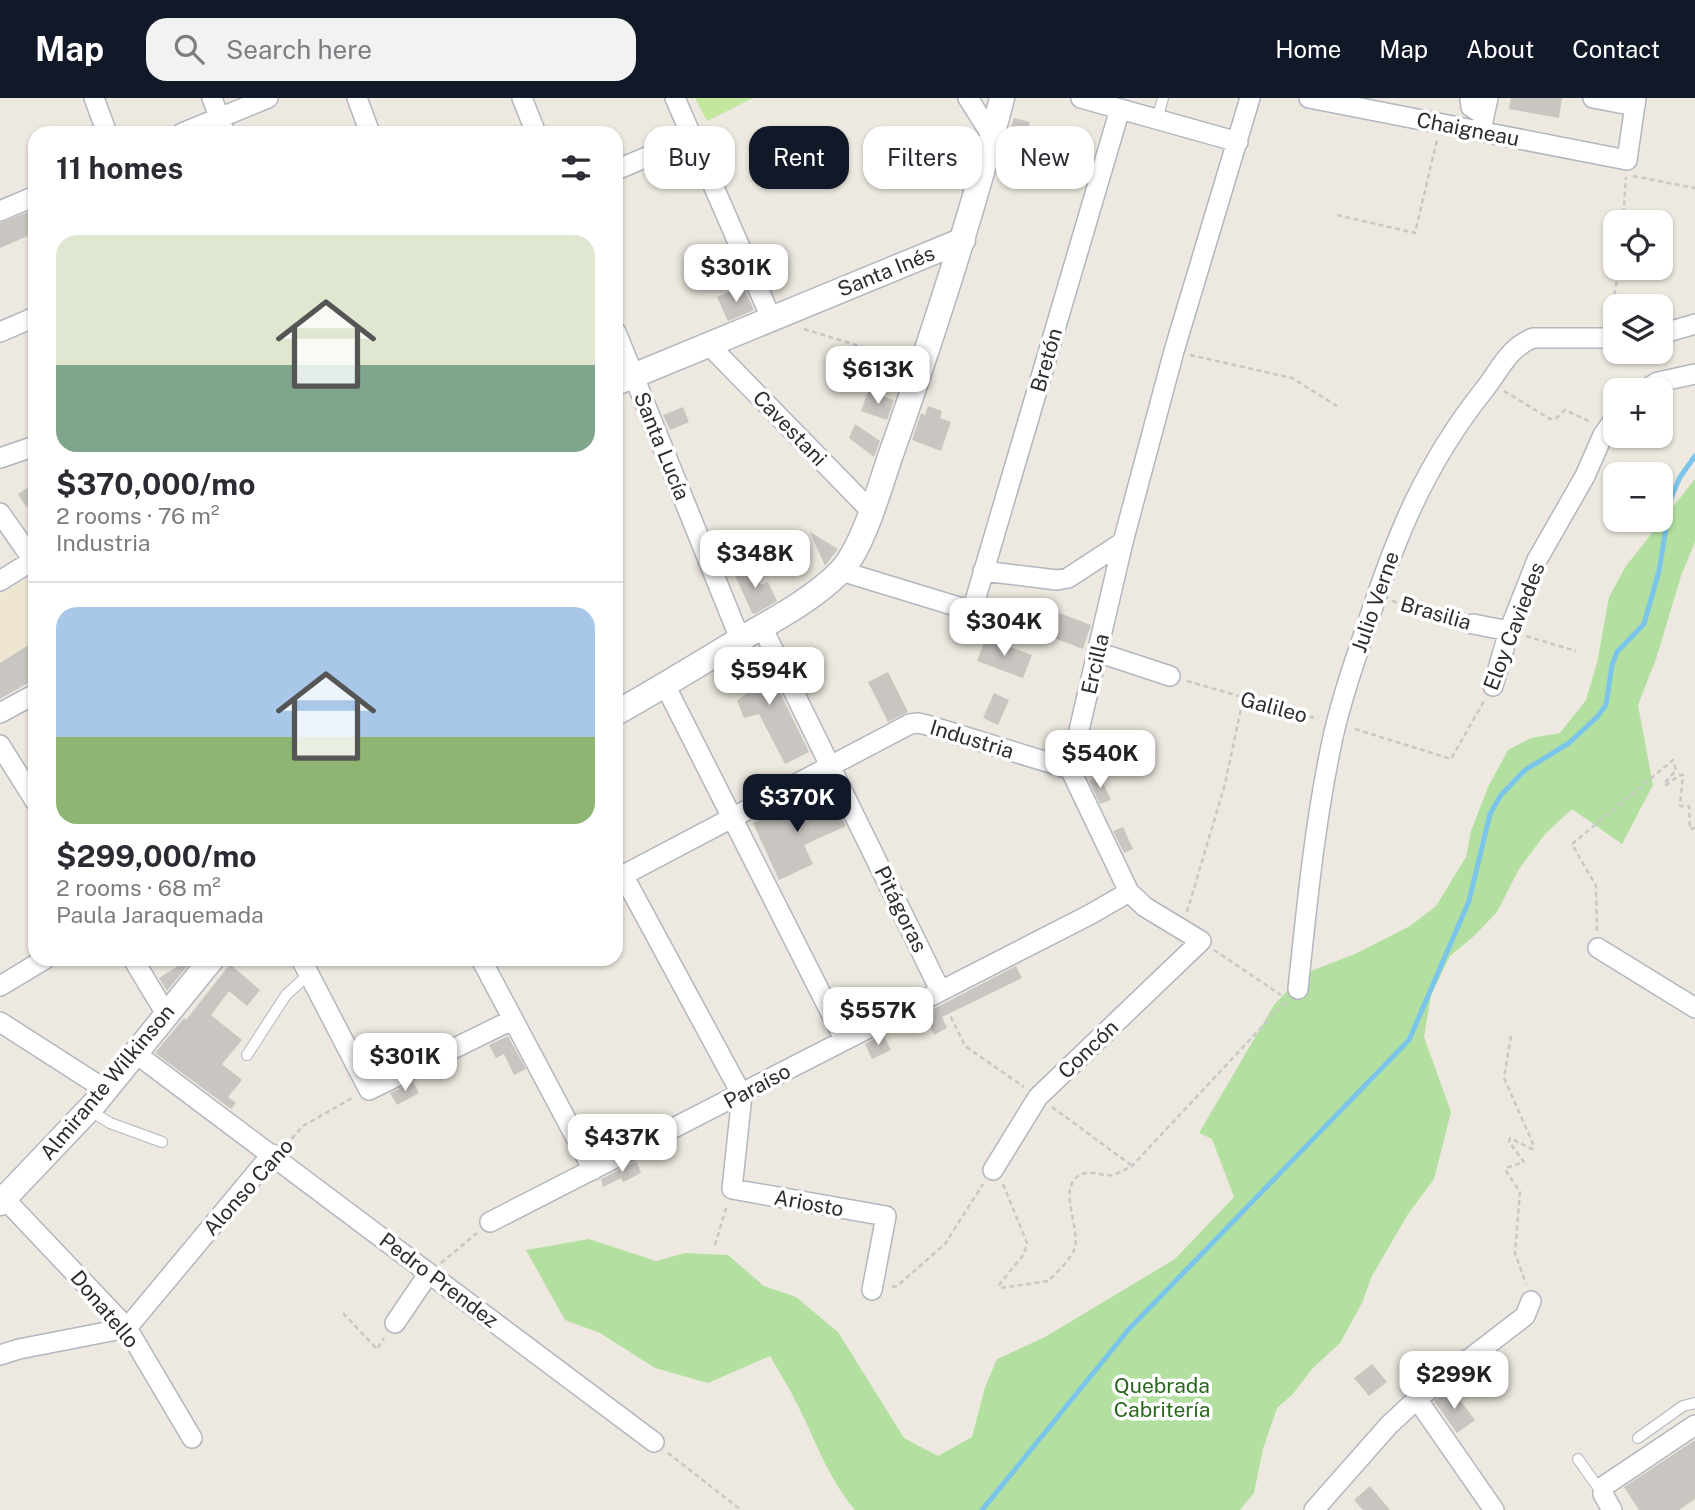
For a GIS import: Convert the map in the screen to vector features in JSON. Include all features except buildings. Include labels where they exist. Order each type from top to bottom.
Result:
[{"type":"street","points":[[94,98],[104,126]]},
{"type":"street","points":[[212,98],[222,125],[268,98]]},
{"type":"street","points":[[357,98],[367,126]]},
{"type":"street","points":[[522,98],[533,126]]},
{"type":"street","points":[[675,98],[689,126]]},
{"type":"street","points":[[968,98],[992,136]]},
{"type":"street","points":[[623,709],[805,599],[841,571],[858,544],[923,366],[963,240],[1002,98]]},
{"type":"street","points":[[1081,98],[1113,104],[1157,120],[1238,142]]},
{"type":"street","name":"Ercilla","points":[[1070,769],[1123,542],[1174,351],[1250,98]]},
{"type":"street","name":"Chaigneau","points":[[1309,98],[1353,103],[1441,123],[1484,115],[1627,168]]},
{"type":"street","points":[[1470,98],[1471,107],[1484,115]]},
{"type":"street","points":[[1593,98],[1635,102],[1627,168]]},
{"type":"street","name":"Bretón","points":[[841,571],[972,611],[1113,104]]},
{"type":"street","points":[[623,167],[644,158]]},
{"type":"street","points":[[716,189],[771,318]]},
{"type":"street","points":[[0,211],[28,199]]},
{"type":"street","name":"Santa Inés","points":[[625,379],[963,240]]},
{"type":"street","points":[[0,332],[28,320]]},
{"type":"street","points":[[1673,330],[1695,324]]},
{"type":"street","name":"Julio Verne","points":[[1298,989],[1312,860],[1337,724],[1386,565],[1415,496],[1463,416],[1509,352],[1533,338],[1603,338]]},
{"type":"street","name":"Cavestani","points":[[709,345],[871,511]]},
{"type":"street","points":[[1673,379],[1695,374]]},
{"type":"street","name":"Santa Lucía","points":[[625,379],[740,639]]},
{"type":"street","name":"Eloy Caviedes","points":[[1493,686],[1509,631],[1537,560],[1603,440]]},
{"type":"street","points":[[0,458],[28,448]]},
{"type":"street","points":[[0,513],[28,553]]},
{"type":"street","points":[[983,571],[1057,580],[1076,573],[1123,542]]},
{"type":"street","points":[[0,581],[28,565]]},
{"type":"street","name":"Brasilia","points":[[1473,624],[1509,631]]},
{"type":"street","name":"Pitágoras","points":[[762,626],[940,990]]},
{"type":"street","points":[[1097,652],[1170,676]]},
{"type":"street","points":[[665,685],[844,1039]]},
{"type":"street","points":[[0,712],[28,698]]},
{"type":"street","name":"Industria","points":[[623,875],[910,724],[918,723],[1070,769]]},
{"type":"street","points":[[0,745],[28,791]]},
{"type":"street","points":[[1070,769],[1129,892],[1145,907],[1201,941]]},
{"type":"street","points":[[623,882],[742,1095],[732,1189]]},
{"type":"street","name":"Paraíso","points":[[490,1222],[742,1095],[844,1039],[1091,914],[1129,892]]},
{"type":"street","name":"Concón","points":[[993,1170],[1038,1097],[1201,941]]},
{"type":"street","points":[[1598,948],[1695,1008]]},
{"type":"street","points":[[0,986],[33,966]]},
{"type":"street","points":[[136,966],[166,1014]]},
{"type":"street","name":"Almirante Wilkinson","points":[[2,1198],[89,1110],[206,966]]},
{"type":"street","points":[[485,966],[593,1170]]},
{"type":"street","points":[[305,967],[369,1090],[512,1020]]},
{"type":"street","points":[[0,1022],[106,1090]]},
{"type":"street","name":"Pedro Prendez","points":[[135,1053],[654,1442]]},
{"type":"street","name":"Alonso Cano","points":[[127,1328],[272,1154]]},
{"type":"street","name":"Ariosto","points":[[732,1189],[886,1216],[872,1290]]},
{"type":"street","name":"Donatello","points":[[2,1198],[127,1328],[192,1438]]},
{"type":"street","points":[[395,1323],[429,1273]]},
{"type":"street","points":[[1314,1510],[1389,1426],[1417,1399],[1525,1316],[1531,1301]]},
{"type":"street","points":[[0,1355],[127,1328]]},
{"type":"street","points":[[1417,1399],[1494,1510]]},
{"type":"street","points":[[1607,1502],[1604,1486],[1695,1425]]},
{"type":"lane","points":[[1157,120],[1163,98]]},
{"type":"lane","points":[[247,1055],[305,967]]},
{"type":"lane","points":[[89,1110],[110,1123],[162,1142]]},
{"type":"lane","points":[[1638,1438],[1683,1406],[1695,1403]]},
{"type":"lane","points":[[1578,1459],[1607,1502]]},
{"type":"path","points":[[1337,215],[1415,233],[1441,123]]},
{"type":"path","points":[[1624,210],[1627,168],[1695,188]]},
{"type":"path","points":[[771,318],[923,366]]},
{"type":"path","points":[[1174,351],[1292,378],[1337,406]]},
{"type":"path","points":[[1490,382],[1550,419],[1555,419],[1566,410],[1603,422]]},
{"type":"path","name":"Brasilia","points":[[1377,595],[1437,616],[1473,624]]},
{"type":"path","points":[[1509,631],[1576,652]]},
{"type":"path","name":"Galileo","points":[[1170,676],[1451,759]]},
{"type":"path","name":"Eloy Caviedes","points":[[1451,759],[1493,686]]},
{"type":"path","points":[[1182,930],[1226,784],[1243,699]]},
{"type":"path","points":[[1598,948],[1596,886],[1572,845],[1674,760],[1676,770],[1664,784],[1683,775],[1680,806],[1689,806],[1690,829],[1695,828]]},
{"type":"path","points":[[1201,941],[1286,998],[1298,989]]},
{"type":"path","points":[[872,1290],[897,1286],[945,1244],[993,1170],[1004,1185],[1027,1243],[1024,1254],[999,1283],[1000,1287],[1048,1281],[1074,1251],[1075,1231],[1069,1194],[1072,1184],[1080,1175],[1089,1172],[1109,1175],[1132,1166],[1298,989]]},
{"type":"path","points":[[940,990],[941,998],[965,1045],[1132,1166]]},
{"type":"path","points":[[1511,1036],[1504,1078],[1534,1146],[1532,1149],[1510,1138],[1509,1142],[1524,1162],[1506,1168],[1506,1171],[1520,1190],[1515,1252],[1531,1301]]},
{"type":"path","name":"Alonso Cano","points":[[272,1154],[283,1148],[303,1126],[369,1090]]},
{"type":"path","points":[[715,1245],[732,1189]]},
{"type":"path","points":[[429,1273],[490,1222]]},
{"type":"path","points":[[342,1313],[377,1349],[395,1323]]},
{"type":"path","points":[[654,1442],[741,1510]]},
{"type":"shaded area","points":[[28,581],[28,645],[0,663],[0,595]]},
{"type":"green space","points":[[695,98],[753,98],[707,121]]},
{"type":"green space","name":"Quebrada Cabritería","points":[[1695,479],[1695,542],[1638,705],[1653,785],[1622,844],[1572,809],[1545,834],[1519,869],[1497,912],[1450,956],[1431,995],[1424,1037],[1451,1112],[1434,1179],[1408,1214],[1372,1276],[1362,1303],[1340,1343],[1277,1408],[1263,1449],[1254,1493],[1240,1510],[855,1510],[830,1472],[770,1356],[708,1383],[655,1368],[600,1333],[565,1320],[526,1250],[589,1239],[656,1261],[685,1253],[728,1255],[764,1286],[796,1297],[838,1332],[904,1438],[938,1456],[972,1437],[985,1387],[997,1359],[1045,1337],[1175,1259],[1234,1197],[1212,1139],[1199,1133],[1274,1005],[1303,974],[1355,954],[1410,926],[1436,906],[1466,857],[1471,831],[1488,787],[1508,750],[1531,738],[1560,733],[1586,700],[1597,663],[1609,597],[1626,566],[1653,532],[1673,532],[1673,507]]},
{"type":"waterway","name":"Quebrada Cabritería","points":[[982,1510],[1129,1329],[1409,1040],[1469,901],[1490,814],[1501,795],[1525,770],[1569,743],[1606,705],[1612,665],[1617,652],[1644,624],[1659,571],[1671,498],[1680,477],[1695,456]]}]
